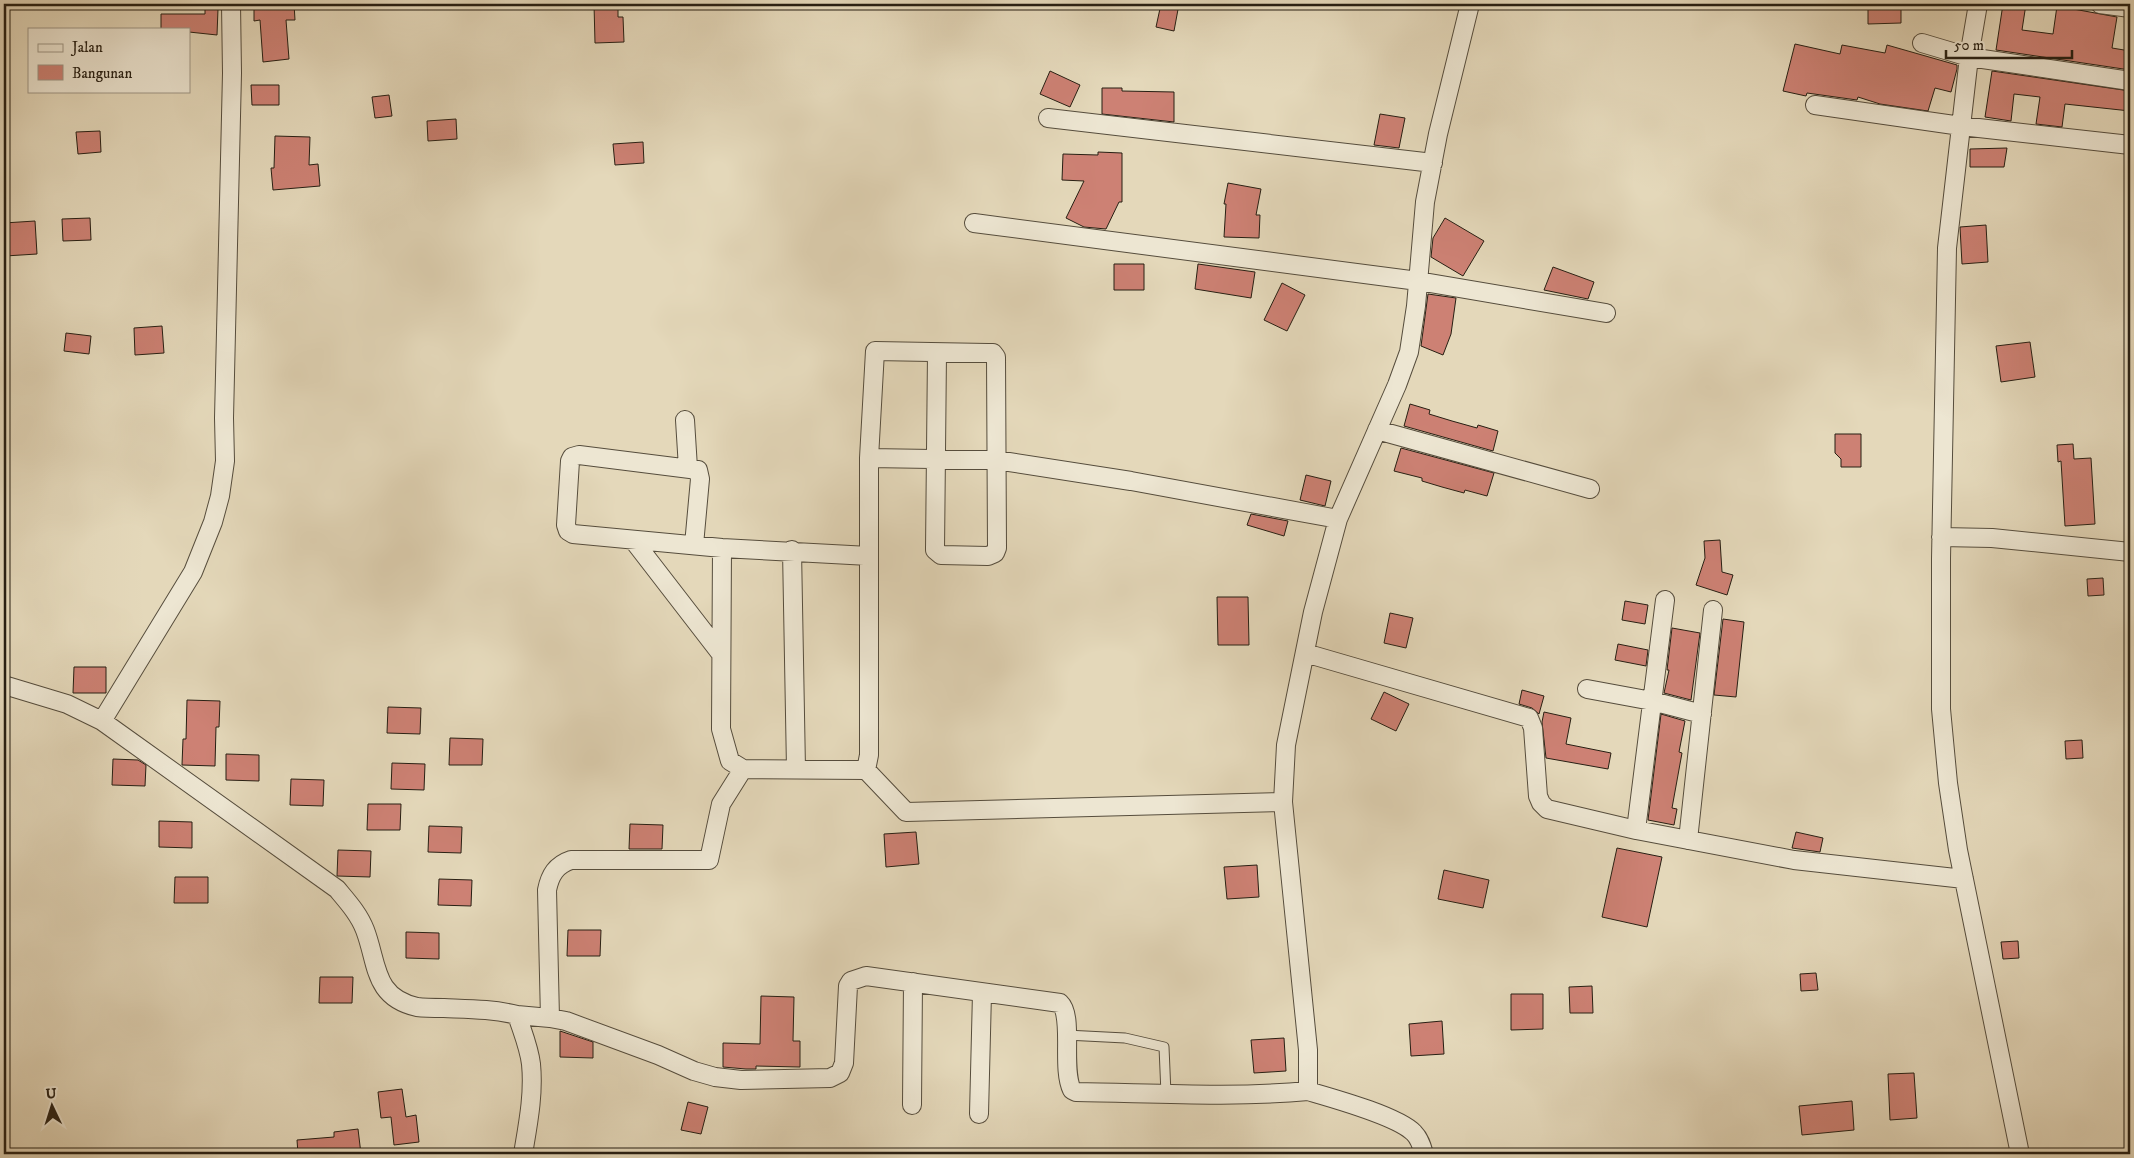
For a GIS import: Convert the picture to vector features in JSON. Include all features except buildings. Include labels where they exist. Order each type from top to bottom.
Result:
[{"type":"street","points":[[102,720],[193,572],[213,522],[220,496],[225,461],[224,418],[232,74],[230,4]]},
{"type":"street","points":[[1308,1091],[1308,1050],[1283,802],[1286,745],[1323,570],[1338,519],[1397,385],[1409,352],[1425,202],[1438,134],[1470,4]]},
{"type":"street","points":[[1978,4],[1960,126],[1947,248],[1941,537],[1941,710],[1948,783],[1964,880],[2020,1154]]},
{"type":"street","points":[[2100,4],[2130,8]]},
{"type":"street","points":[[1922,43],[1969,57],[2130,81]]},
{"type":"street","points":[[1814,105],[1960,126],[2130,145]]},
{"type":"street","points":[[1048,118],[1433,163]]},
{"type":"street","points":[[974,223],[1418,281],[1606,313]]},
{"type":"street","points":[[866,770],[869,755],[869,458],[875,351],[937,352],[992,353],[996,356],[997,548],[994,553],[988,556],[941,556],[935,550],[937,352]]},
{"type":"street","points":[[685,420],[688,468]]},
{"type":"street","points":[[1377,430],[1590,489]]},
{"type":"street","points":[[694,545],[700,478],[698,470],[579,455],[572,457],[570,461],[566,525],[568,531],[573,534],[722,548],[792,550],[869,556]]},
{"type":"street","points":[[869,458],[996,460],[1131,481],[1338,519]]},
{"type":"street","points":[[1941,537],[1992,538],[2130,552]]},
{"type":"street","points":[[633,540],[721,654]]},
{"type":"street","points":[[722,548],[721,729],[730,761],[743,770],[866,770],[906,812],[1283,802]]},
{"type":"street","points":[[792,550],[796,769]]},
{"type":"street","points":[[1636,830],[1665,600]]},
{"type":"street","points":[[1688,840],[1713,610]]},
{"type":"street","points":[[1305,653],[1529,718],[1533,728],[1538,796],[1547,809],[1636,830],[1794,860],[1964,880]]},
{"type":"street","points":[[4,685],[67,704],[102,720],[337,888],[364,928],[379,979],[385,991],[398,1001],[418,1007],[496,1011],[550,1018],[614,1038],[694,1071],[715,1077],[741,1080],[830,1078],[840,1073],[844,1063],[846,993],[851,981],[866,976],[1060,1003],[1065,1011],[1068,1079],[1072,1090],[1076,1092],[1273,1094],[1308,1091],[1355,1105],[1405,1126],[1414,1133],[1421,1144],[1424,1154]]},
{"type":"street","points":[[1587,689],[1652,701],[1702,714]]},
{"type":"street","points":[[550,1018],[547,890],[549,880],[554,871],[562,863],[571,860],[710,860],[721,804],[743,770]]},
{"type":"street","points":[[912,1105],[913,982]]},
{"type":"street","points":[[979,1114],[982,993]]},
{"type":"street","points":[[516,1015],[526,1040],[531,1062],[532,1089],[523,1154]]},
{"type":"lane","points":[[1066,1035],[1125,1038],[1164,1047],[1166,1094]]}]
